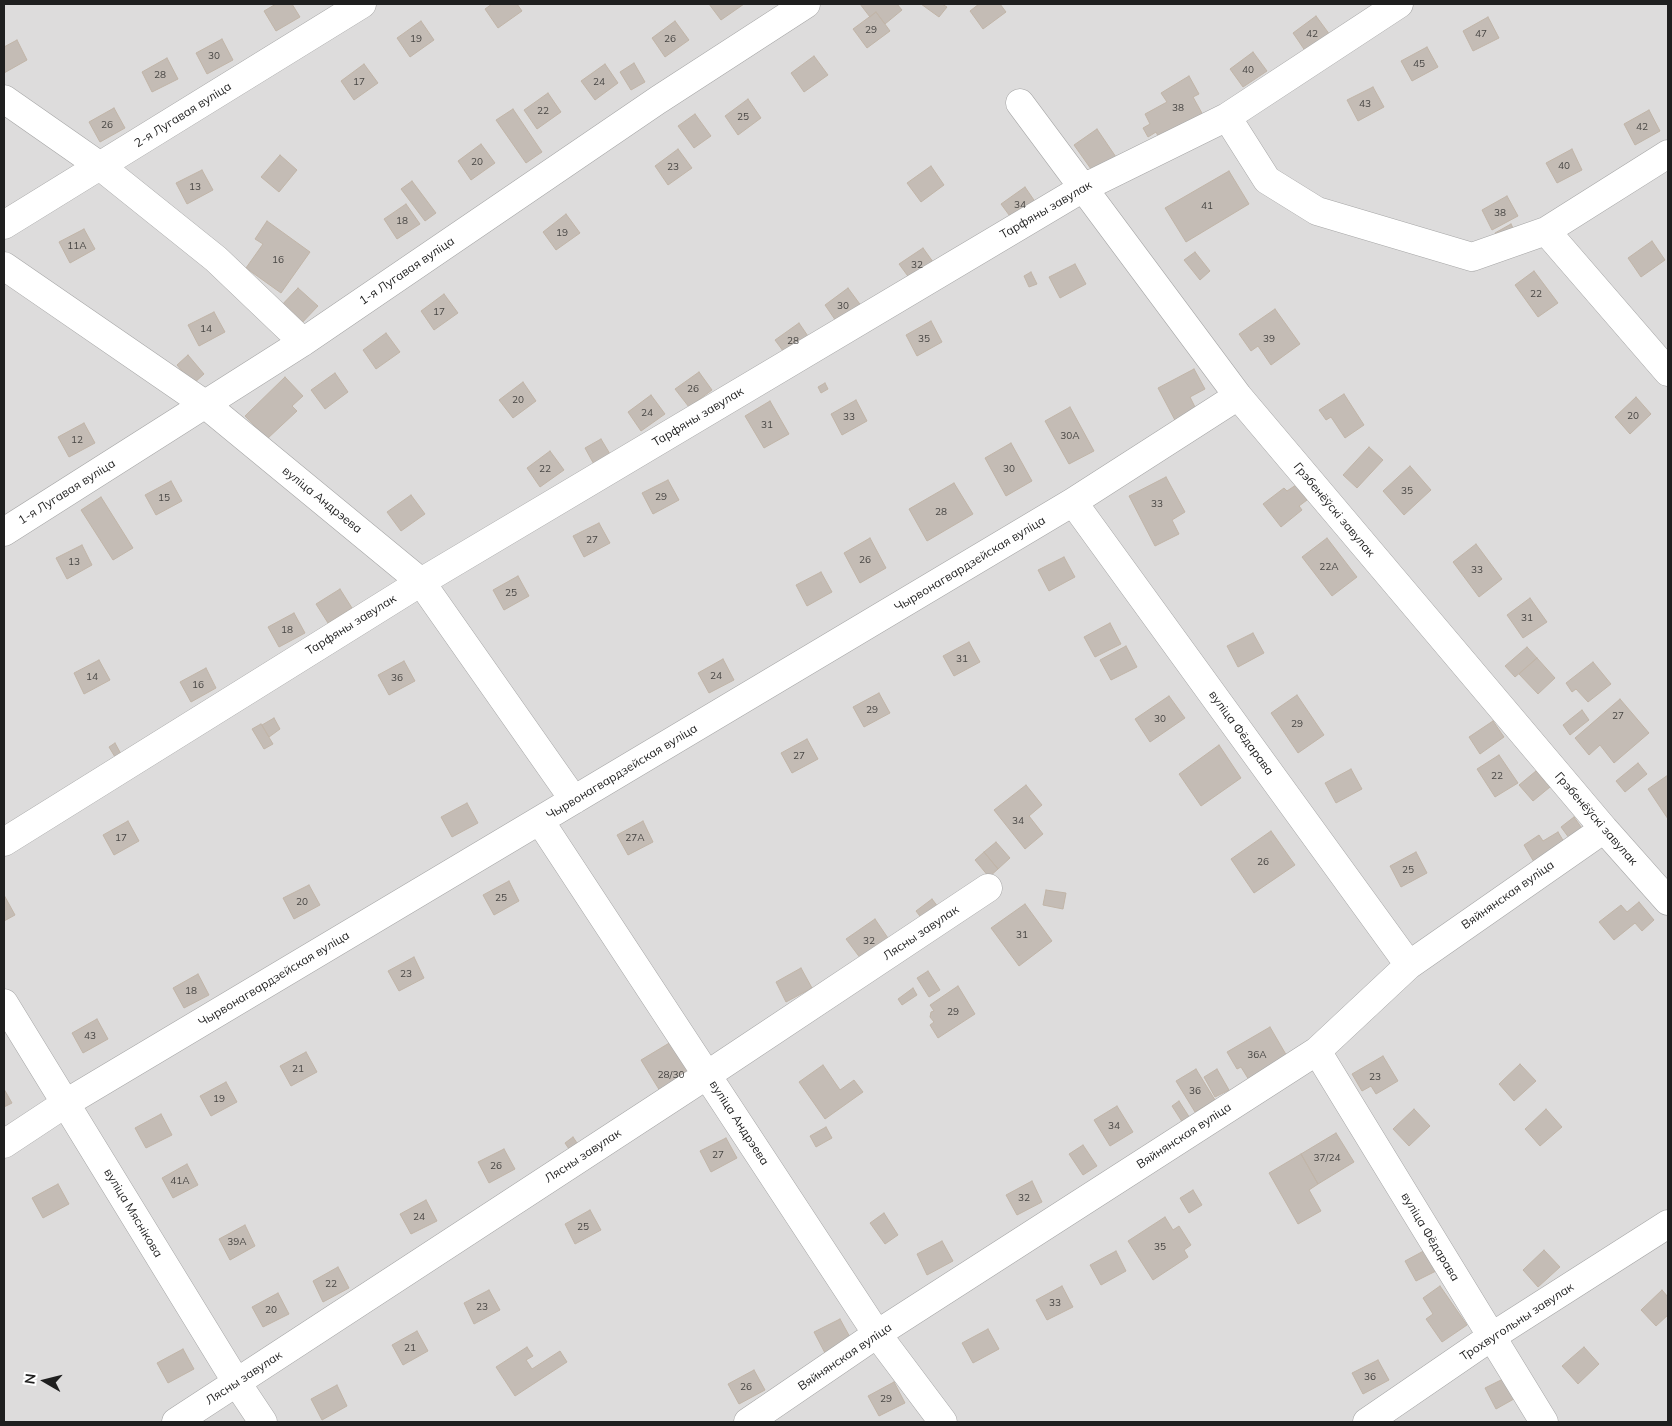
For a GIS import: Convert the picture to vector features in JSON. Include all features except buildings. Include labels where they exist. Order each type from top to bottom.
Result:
[{"type":"street","name":"2-я Лугавая вуліца","points":[[4,225],[362,4]]},
{"type":"street","name":"1-я Лугавая вуліца","points":[[4,532],[206,405],[302,342],[658,100],[806,4]]},
{"type":"street","name":"Тарфяны завулак","points":[[4,842],[421,582],[1083,188],[1227,117],[1398,4]]},
{"type":"street","points":[[4,99],[100,166],[216,259],[302,342]]},
{"type":"street","name":"Грэбенёўскі завулак","points":[[1020,103],[1238,396],[1604,829],[1668,900]]},
{"type":"street","points":[[1227,117],[1266,180],[1317,210],[1472,256],[1546,231],[1668,154]]},
{"type":"street","points":[[1546,231],[1668,372]]},
{"type":"street","name":"вуліца Андрэева","points":[[4,266],[206,405],[421,582],[574,800]]},
{"type":"street","name":"Чырвонагвардзейская вуліца","points":[[4,1144],[66,1103],[1073,502],[1238,396]]},
{"type":"street","name":"вуліца Фёдарава","points":[[1073,502],[1409,965]]},
{"type":"street","name":"вуліца Андрэева","points":[[540,821],[877,1334],[943,1422]]},
{"type":"street","name":"Вяйнянская вуліца","points":[[748,1422],[877,1334],[1317,1051],[1409,965],[1604,829]]},
{"type":"street","name":"Лясны завулак","points":[[176,1422],[707,1075],[988,888]]},
{"type":"street","name":"вуліца Мяснікова","points":[[4,1003],[237,1383],[263,1422]]},
{"type":"street","name":"вуліца Фёдарава","points":[[1317,1051],[1544,1422]]},
{"type":"street","name":"Трохвугольны завулак","points":[[1367,1422],[1491,1337],[1668,1224]]},
{"type":"shaded area","points":[[4,4],[1668,4],[1668,1422],[4,1422]]}]
